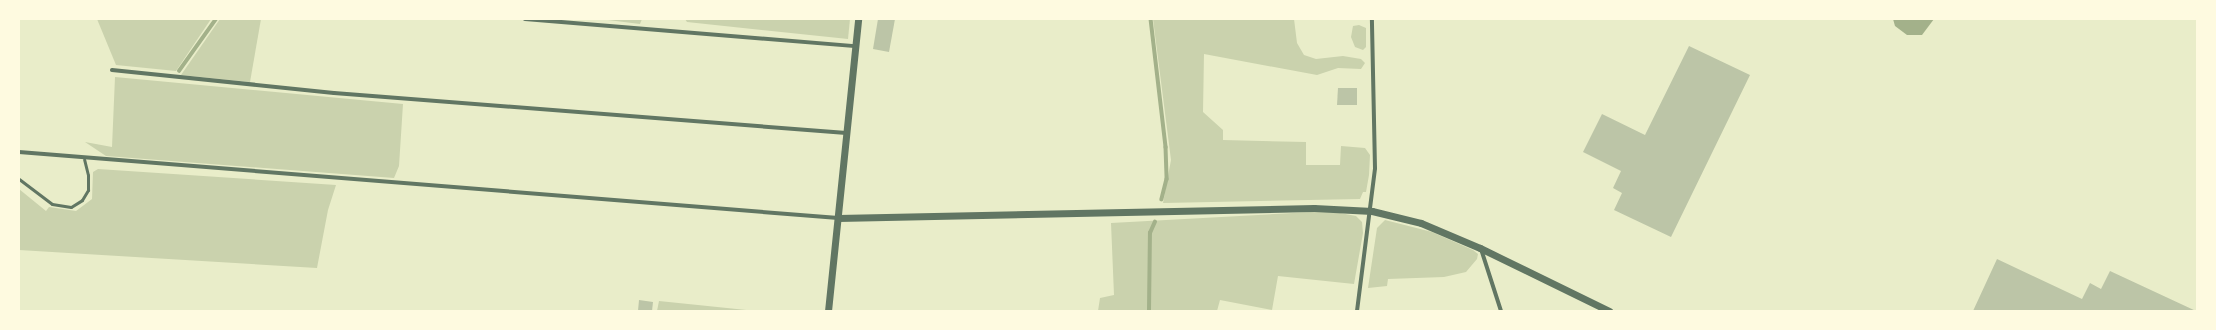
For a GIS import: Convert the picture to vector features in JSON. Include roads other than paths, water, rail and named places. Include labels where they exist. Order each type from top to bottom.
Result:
[{"type":"street","points":[[525,19],[855,46]]},
{"type":"street","points":[[828,311],[858,19]]},
{"type":"street","points":[[1357,311],[1372,211],[1376,117],[1372,19]]},
{"type":"street","points":[[112,70],[334,93],[846,133]]},
{"type":"street","points":[[19,152],[84,159],[838,218],[1290,208],[1372,211],[1421,223],[1480,248],[1609,311]]},
{"type":"street","points":[[1480,248],[1501,311]]},
{"type":"lane","points":[[19,179],[52,204],[71,206],[82,200],[88,190],[88,175],[84,159]]},
{"type":"waterway","points":[[179,71],[216,19]]},
{"type":"waterway","points":[[1151,19],[1166,147],[1167,179],[1162,199]]},
{"type":"waterway","points":[[1149,311],[1150,233],[1155,222]]}]
